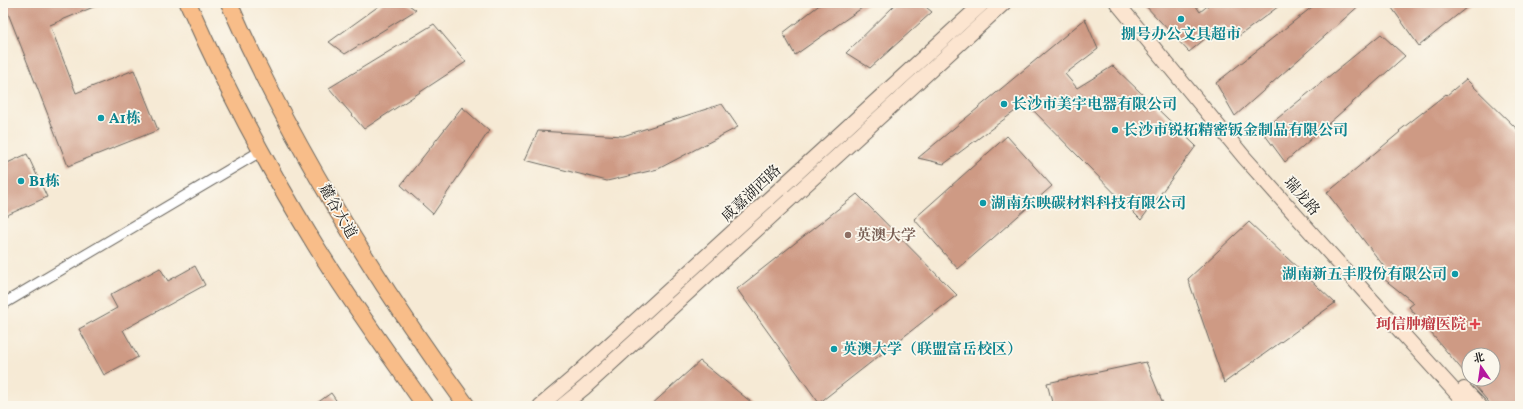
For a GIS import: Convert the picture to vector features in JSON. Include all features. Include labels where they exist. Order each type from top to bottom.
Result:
[{"type":"main road","points":[[188,3],[260,151],[316,245],[360,313],[425,406]]},
{"type":"main road","name":"麓谷大道","points":[[229,3],[280,110],[357,244],[432,357],[467,406]]},
{"type":"main road","name":"咸嘉湖西路","points":[[540,406],[574,378],[983,3]]},
{"type":"main road","name":"咸嘉湖西路","points":[[562,406],[590,383],[1004,3]]},
{"type":"main road","name":"瑞龙路","points":[[1117,3],[1244,157],[1468,406]]},
{"type":"main road","name":"瑞龙路","points":[[1130,3],[1251,151],[1322,232],[1480,406]]},
{"type":"street","points":[[3,304],[260,151]]},
{"type":"building","points":[[4,3],[103,3],[50,25],[76,93],[134,70],[158,130],[68,166]]},
{"type":"building","points":[[383,3],[406,3],[416,10],[345,54],[329,42]]},
{"type":"building","points":[[822,3],[869,3],[795,55],[783,33]]},
{"type":"building","points":[[897,3],[921,3],[932,12],[870,68],[846,53]]},
{"type":"building","points":[[1143,3],[1194,3],[1200,12],[1211,3],[1283,3],[1235,39],[1222,25],[1189,52]]},
{"type":"building","points":[[1317,3],[1362,3],[1235,116],[1216,83]]},
{"type":"building","points":[[1398,3],[1472,3],[1419,46],[1392,8]]},
{"type":"building","name":"长沙市锐拓精密钣金制品有限公司","points":[[1085,19],[1098,49],[1065,74],[1077,88],[1113,66],[1196,146],[1141,220],[1026,103],[944,164],[918,158]]},
{"type":"building","points":[[434,24],[466,62],[364,129],[329,88]]},
{"type":"building","points":[[1381,34],[1405,56],[1285,162],[1262,131]]},
{"type":"building","name":"湖南新五丰股份有限公司","points":[[1466,79],[1520,132],[1520,406],[1492,406],[1476,387],[1501,387],[1501,347],[1461,347],[1461,369],[1409,307],[1414,303],[1379,275],[1386,269],[1327,193],[1400,132],[1399,131],[1446,94],[1447,95]]},
{"type":"building","points":[[722,104],[738,127],[658,169],[607,181],[525,160],[538,131],[623,136]]},
{"type":"building","points":[[462,107],[489,131],[433,214],[401,185]]},
{"type":"building","name":"湖南东映碳材料科技有限公司","points":[[1007,136],[1052,186],[958,269],[914,219]]},
{"type":"building","name":"B1栋","points":[[27,154],[47,197],[3,217],[3,165]]},
{"type":"building","name":"英澳大学","points":[[857,194],[957,295],[819,403],[737,289]]},
{"type":"building","points":[[1249,222],[1335,303],[1224,383],[1188,279]]},
{"type":"building","points":[[195,266],[205,285],[123,330],[138,357],[104,375],[79,329],[117,308],[110,295],[160,268],[168,281]]},
{"type":"building","points":[[700,361],[756,406],[650,406]]},
{"type":"building","points":[[1146,362],[1164,406],[1053,406],[1047,383]]},
{"type":"building","points":[[331,393],[340,406],[313,406]]},
{"type":"place","name":"捌号办公文具超市","points":[[1181,19]]},
{"type":"place","name":"长沙市美宇电器有限公司","points":[[1004,104]]},
{"type":"place","name":"A1栋","points":[[101,118]]},
{"type":"place","name":"长沙市锐拓精密钣金制品有限公司","points":[[1115,130]]},
{"type":"place","name":"B1栋","points":[[21,181]]},
{"type":"place","name":"湖南东映碳材料科技有限公司","points":[[983,203]]},
{"type":"place","name":"英澳大学","points":[[848,235]]},
{"type":"place","name":"湖南新五丰股份有限公司","points":[[1455,274]]},
{"type":"place","name":"珂信肿瘤医院","points":[[1475,324]]},
{"type":"place","name":"英澳大学（联盟富岳校区）","points":[[834,349]]}]
